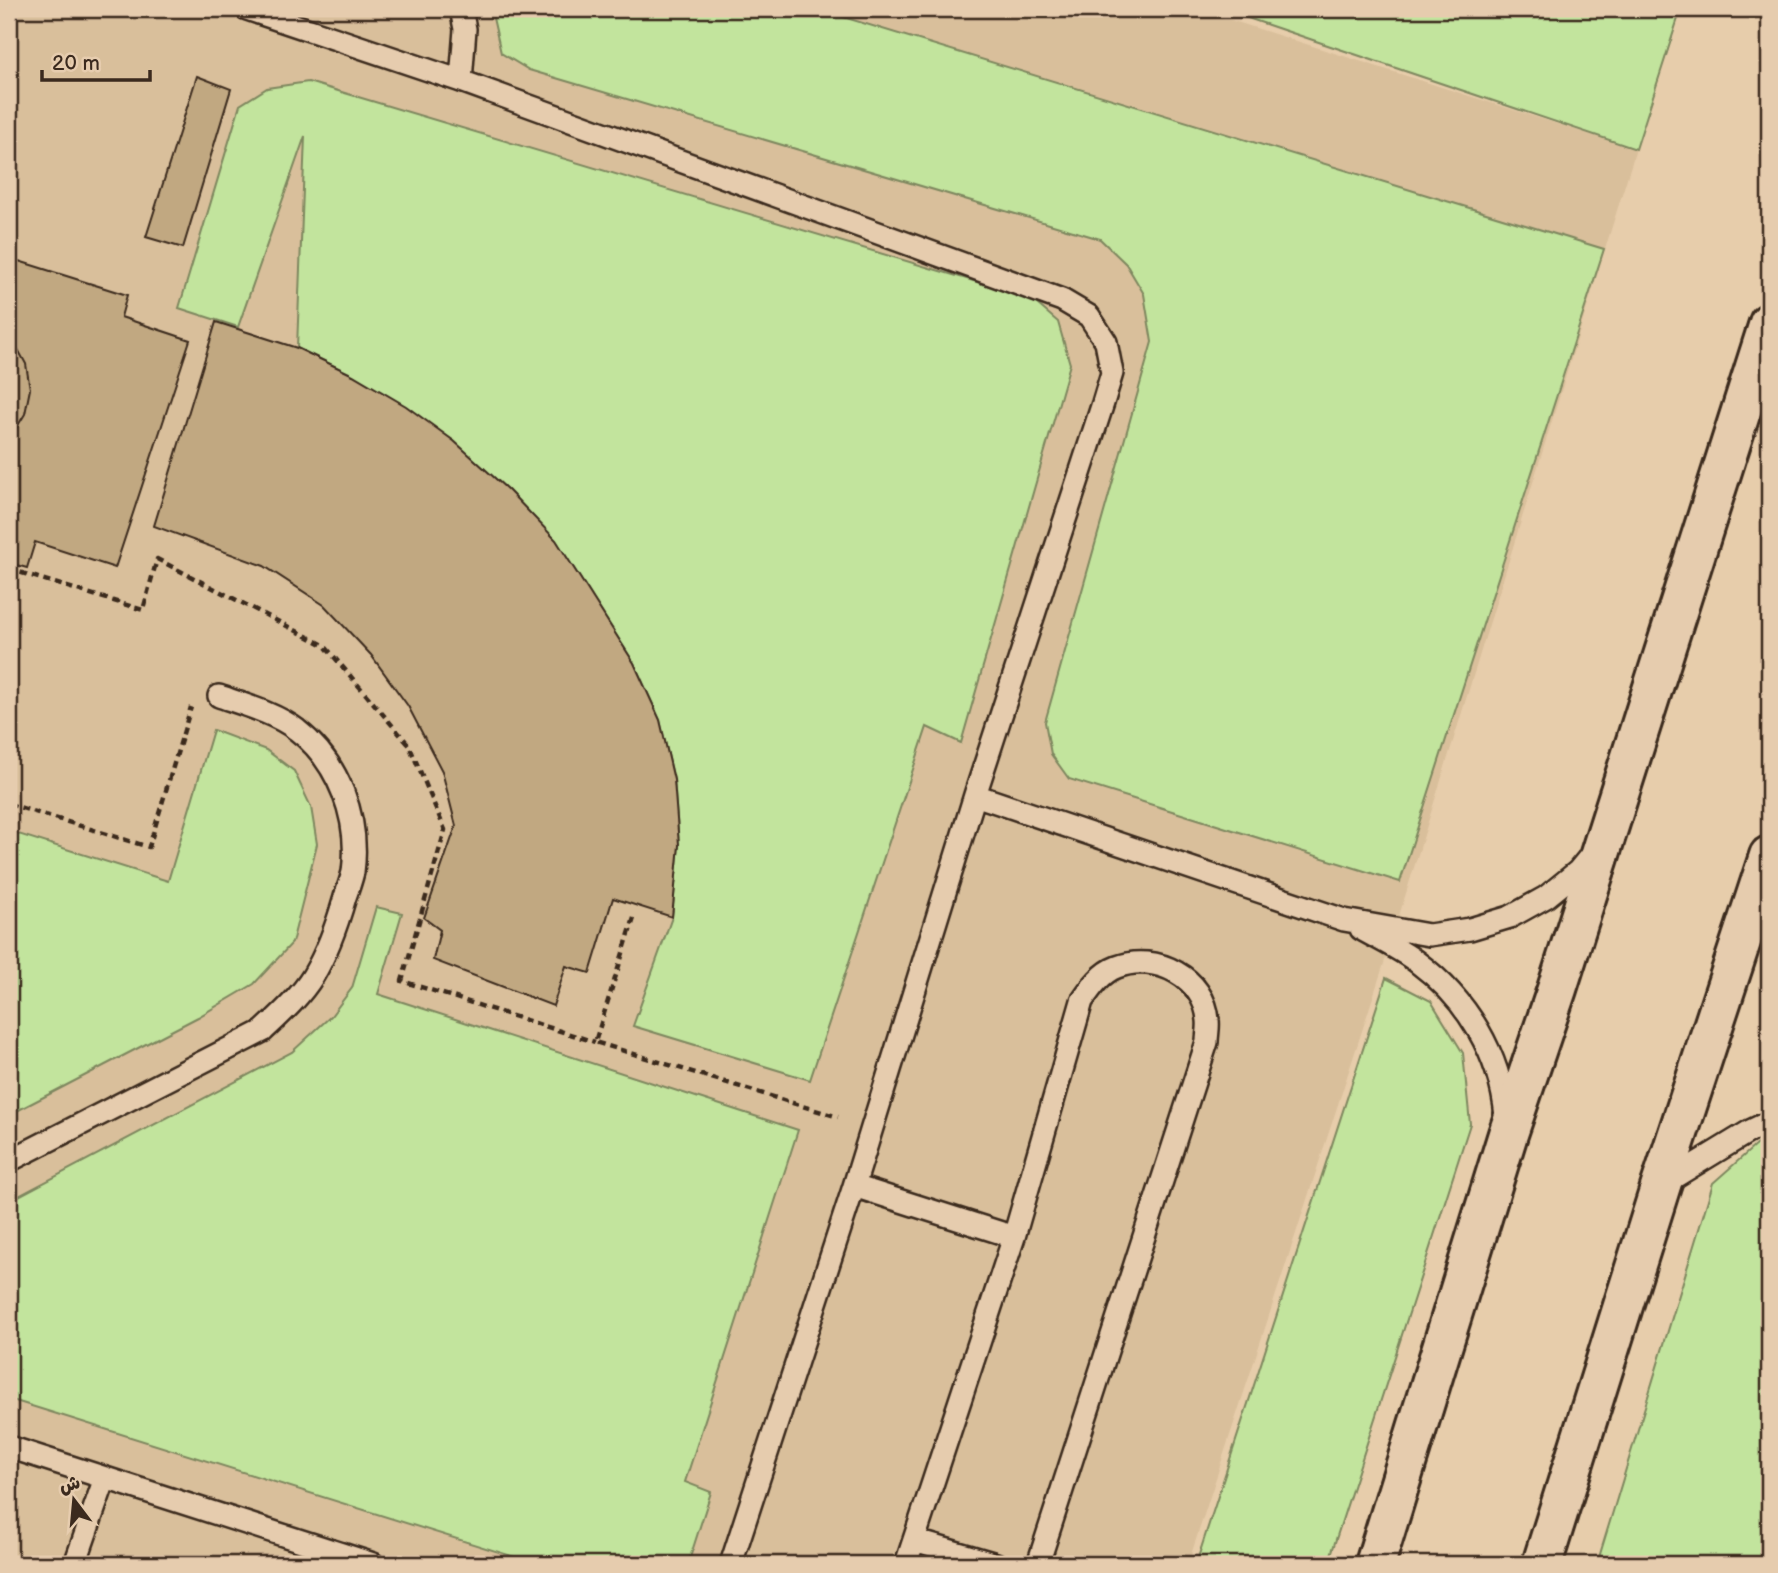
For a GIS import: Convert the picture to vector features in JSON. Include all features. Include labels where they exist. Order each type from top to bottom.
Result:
[{"type":"street","points":[[1375,1564],[1508,1134],[1557,989],[1769,323]]},
{"type":"street","points":[[1542,1564],[1661,1185],[1768,873]]},
{"type":"lane","points":[[247,9],[461,81],[1062,300],[1089,316],[1106,342],[1112,373],[731,1564]]},
{"type":"lane","points":[[461,9],[466,29],[461,81]]},
{"type":"lane","points":[[9,1161],[263,1031],[290,1006],[312,977],[329,945],[353,872],[354,832],[344,793],[324,757],[296,729],[263,712],[219,696]]},
{"type":"lane","points":[[975,795],[1344,920],[1430,935],[1470,929],[1510,917],[1546,897],[1578,871],[1604,840]]},
{"type":"lane","points":[[1344,920],[1417,962],[1448,988],[1473,1019],[1492,1055],[1504,1094],[1508,1134]]},
{"type":"lane","points":[[906,1564],[1014,1237],[1082,1001],[1096,981],[1116,967],[1140,962],[1164,966],[1185,977],[1201,996],[1208,1019],[1207,1042],[1038,1564]]},
{"type":"lane","points":[[1661,1185],[1769,1122]]},
{"type":"lane","points":[[854,1186],[1014,1237]]},
{"type":"lane","points":[[9,1447],[373,1564]]},
{"type":"lane","points":[[75,1564],[106,1478]]},
{"type":"lane","points":[[914,1540],[996,1564]]},
{"type":"path","points":[[9,569],[142,610]]},
{"type":"path","points":[[9,804],[149,847],[191,706]]},
{"type":"path","points":[[634,918],[595,1042],[838,1117]]},
{"type":"shaded area","points":[[9,9],[1196,9],[1636,149],[1390,945],[1188,1564],[9,1564]]},
{"type":"green space","points":[[491,9],[817,9],[1604,249],[1400,882],[1069,779],[1051,754],[1045,722],[1152,342],[1144,294],[1126,264],[1100,239],[529,70],[501,53]]},
{"type":"green space","points":[[1221,9],[1681,9],[1636,149]]},
{"type":"green space","points":[[308,82],[1030,298],[1058,322],[1070,364],[961,743],[927,727],[810,1080],[633,1026],[672,917],[679,845],[674,780],[660,720],[634,663],[556,540],[508,490],[454,441],[353,375],[297,348],[305,136],[238,327],[179,308],[240,105],[267,88]]},
{"type":"green space","points":[[213,730],[266,750],[294,771],[311,807],[317,844],[292,943],[254,984],[198,1017],[9,1115],[9,831],[168,881]]},
{"type":"green space","points":[[376,907],[402,913],[378,994],[798,1130],[685,1482],[711,1492],[688,1564],[537,1564],[9,1399],[9,1201],[292,1052],[331,1016],[352,988]]},
{"type":"green space","points":[[1386,978],[1431,1001],[1463,1053],[1470,1124],[1328,1564],[1196,1564]]},
{"type":"green space","points":[[1769,1139],[1769,1564],[1597,1564],[1713,1183],[1757,1144]]},
{"type":"building","points":[[197,76],[231,89],[183,248],[146,237]]},
{"type":"building","points":[[9,258],[127,295],[121,317],[190,340],[115,568],[35,542],[27,568],[9,563]]},
{"type":"building","points":[[216,322],[297,348],[353,375],[406,406],[454,441],[508,490],[556,540],[634,663],[660,720],[674,780],[679,845],[672,917],[613,898],[590,973],[566,966],[553,1006],[433,960],[440,930],[424,918],[456,826],[442,771],[408,706],[371,655],[324,605],[264,566],[154,526]]},
{"type":"building","points":[[9,337],[26,364],[30,389],[25,414],[9,438]]}]
